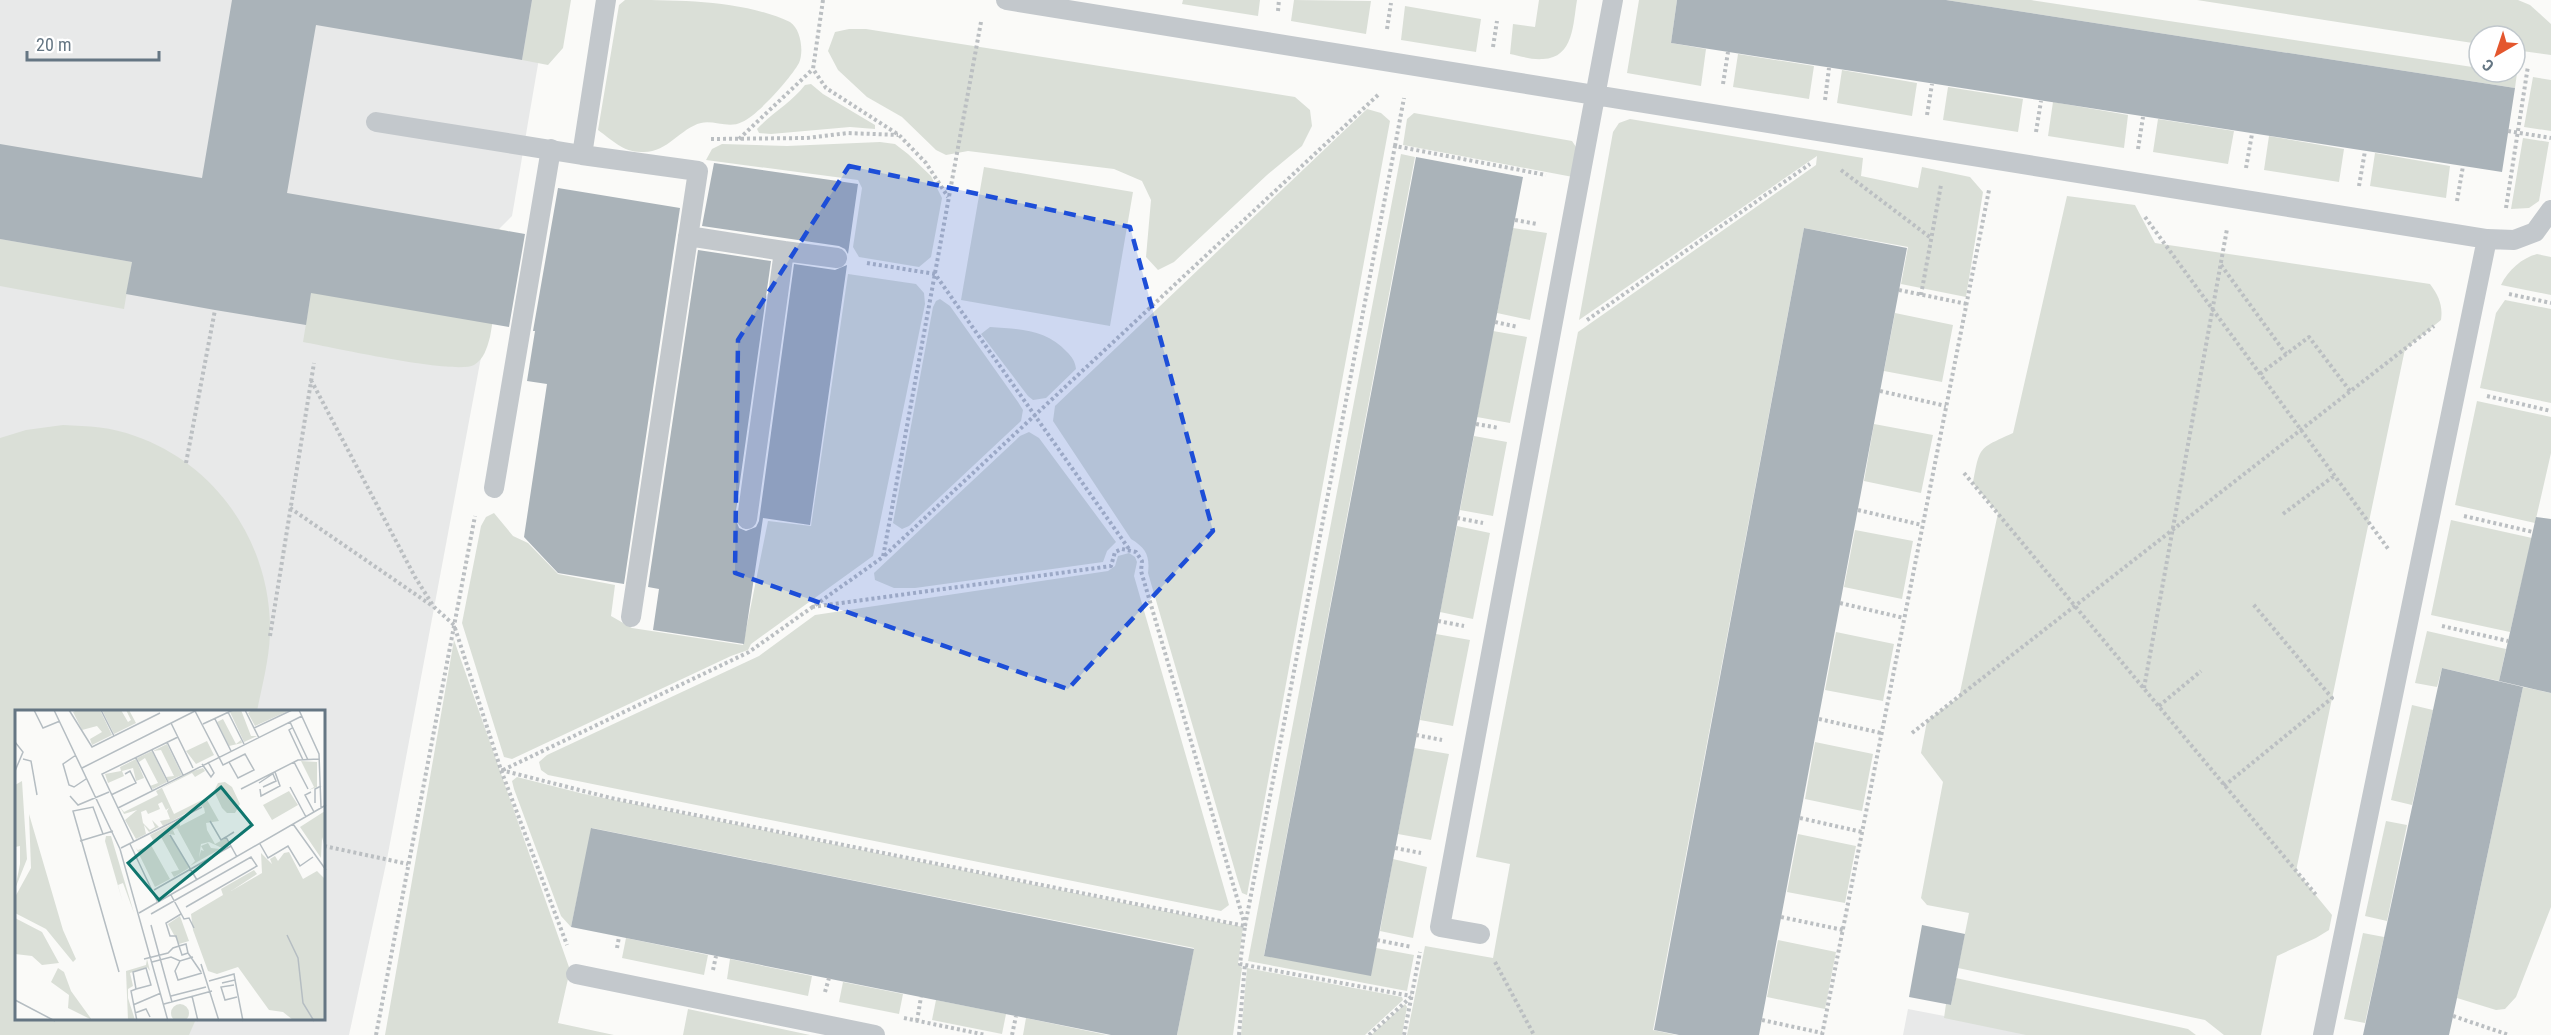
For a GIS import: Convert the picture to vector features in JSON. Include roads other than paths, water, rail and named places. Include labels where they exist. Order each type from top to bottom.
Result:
[{"type":"lane","points":[[582,155],[606,0]]},
{"type":"lane","points":[[1006,0],[2487,239],[2514,240],[2535,232],[2551,210]]},
{"type":"lane","points":[[1480,934],[1440,927],[1613,0]]},
{"type":"lane","points":[[376,122],[698,171],[631,617]]},
{"type":"lane","points":[[494,488],[550,149]]},
{"type":"lane","points":[[688,236],[837,258]]},
{"type":"lane","points":[[2323,1035],[2487,239]]},
{"type":"lane","points":[[747,519],[784,251]]},
{"type":"lane","points":[[576,974],[875,1035]]}]
